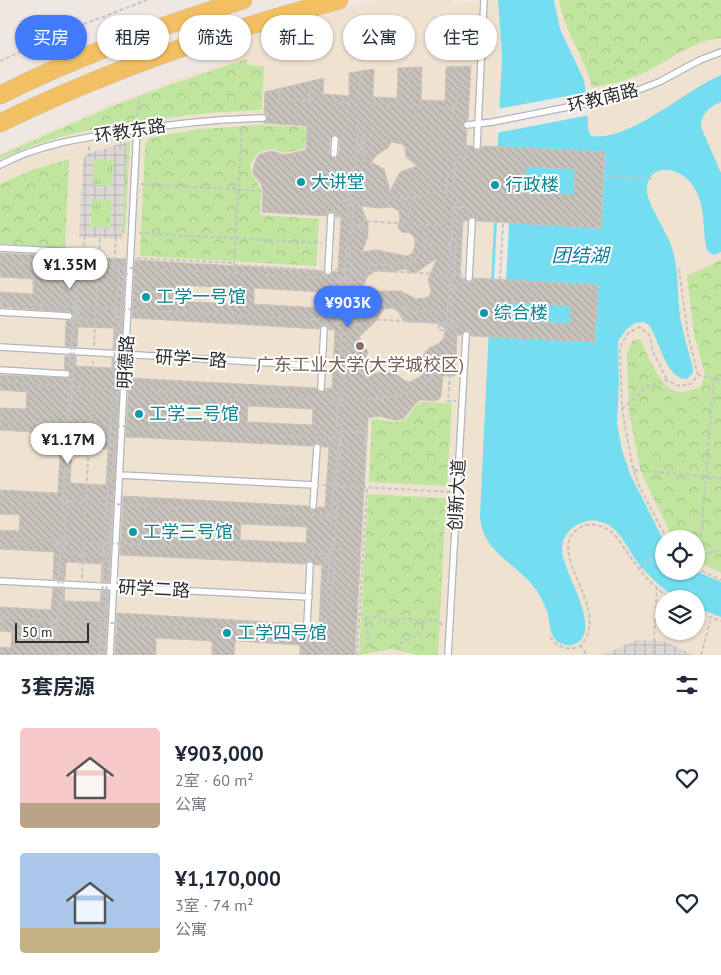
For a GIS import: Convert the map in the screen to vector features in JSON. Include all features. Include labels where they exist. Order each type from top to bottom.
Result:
[{"type":"main road","points":[[0,95],[112,45],[243,0]]},
{"type":"main road","points":[[0,123],[164,53],[251,24],[339,0]]},
{"type":"lane","points":[[477,146],[484,0]]},
{"type":"lane","name":"环教南路","points":[[478,124],[594,103],[642,90],[700,60],[721,52]]},
{"type":"lane","name":"环教东路","points":[[0,165],[63,142],[137,129],[204,121],[263,118]]},
{"type":"lane","points":[[468,125],[478,124]]},
{"type":"lane","name":"明德路","points":[[110,655],[137,129]]},
{"type":"lane","points":[[334,154],[335,139]]},
{"type":"lane","points":[[330,216],[330,270]]},
{"type":"lane","points":[[469,278],[472,221]]},
{"type":"lane","points":[[0,248],[74,252]]},
{"type":"lane","points":[[0,312],[69,316]]},
{"type":"lane","points":[[321,388],[324,329]]},
{"type":"lane","name":"创新大道","points":[[448,655],[466,336]]},
{"type":"lane","name":"研学一路","points":[[0,347],[322,366]]},
{"type":"lane","points":[[0,370],[67,374]]},
{"type":"lane","points":[[313,506],[318,485],[317,446]]},
{"type":"lane","points":[[120,475],[318,485]]},
{"type":"lane","points":[[307,624],[310,564]]},
{"type":"lane","name":"研学二路","points":[[0,581],[309,597]]},
{"type":"path","points":[[0,61],[71,29],[147,0]]},
{"type":"path","points":[[450,157],[458,67]]},
{"type":"path","points":[[407,105],[408,68]]},
{"type":"path","points":[[328,655],[361,71]]},
{"type":"path","points":[[310,100],[311,81]]},
{"type":"path","points":[[279,89],[279,98],[455,108]]},
{"type":"path","points":[[138,121],[139,98]]},
{"type":"path","points":[[234,264],[242,128]]},
{"type":"path","points":[[120,150],[121,137]]},
{"type":"path","points":[[324,655],[350,187],[362,188],[365,137],[362,137],[362,151]]},
{"type":"path","points":[[362,151],[363,139]]},
{"type":"path","points":[[89,141],[89,157]]},
{"type":"path","points":[[451,326],[443,325],[443,330],[438,330],[439,326],[446,326],[457,329],[450,330],[451,326],[458,192],[446,192],[449,141],[452,142]]},
{"type":"path","points":[[450,145],[450,157]]},
{"type":"path","points":[[356,150],[362,151]]},
{"type":"path","points":[[450,157],[466,158]]},
{"type":"path","points":[[0,382],[342,400],[388,398],[413,391],[423,386],[431,378],[439,366],[445,350],[455,157]]},
{"type":"path","points":[[604,176],[652,179]]},
{"type":"path","points":[[134,183],[263,191]]},
{"type":"path","points":[[342,201],[397,199],[437,193],[454,187]]},
{"type":"path","points":[[408,218],[414,204],[414,196]]},
{"type":"path","points":[[397,199],[408,208],[410,227],[435,244],[451,246]]},
{"type":"path","points":[[453,207],[463,208],[457,209]]},
{"type":"path","points":[[352,224],[361,226],[364,221],[462,226]]},
{"type":"path","points":[[500,280],[503,223]]},
{"type":"path","points":[[132,233],[323,243]]},
{"type":"path","points":[[83,266],[85,234]]},
{"type":"path","points":[[114,267],[116,236]]},
{"type":"path","points":[[81,585],[100,238]]},
{"type":"path","points":[[350,262],[374,264],[411,261],[417,258],[424,248],[425,239]]},
{"type":"path","points":[[424,248],[435,244]]},
{"type":"path","points":[[131,258],[318,270]]},
{"type":"path","points":[[0,261],[349,279]]},
{"type":"path","points":[[78,265],[72,386],[72,437],[109,440],[109,426]]},
{"type":"path","points":[[119,268],[113,322],[115,309],[121,310]]},
{"type":"path","points":[[679,269],[688,335],[698,375]]},
{"type":"path","points":[[69,270],[75,271],[78,319],[115,321],[115,309]]},
{"type":"path","points":[[330,270],[463,275]]},
{"type":"path","points":[[350,272],[355,272],[355,276],[360,276],[361,270]]},
{"type":"path","points":[[101,655],[122,273],[128,274]]},
{"type":"path","points":[[442,274],[442,281],[446,281],[446,277],[449,277]]},
{"type":"path","points":[[338,281],[344,282]]},
{"type":"path","points":[[449,285],[459,287],[453,288]]},
{"type":"path","points":[[348,307],[364,308],[388,301],[395,302],[413,312],[448,311]]},
{"type":"path","points":[[0,302],[347,321],[353,319],[358,321],[357,325],[353,325]]},
{"type":"path","points":[[77,307],[79,308],[80,320],[77,307]]},
{"type":"path","points":[[77,307],[69,390],[63,506],[65,553],[103,555],[103,543]]},
{"type":"path","points":[[114,428],[109,427],[107,440],[113,389],[115,309]]},
{"type":"path","points":[[331,317],[460,324]]},
{"type":"path","points":[[342,320],[357,320],[357,326],[352,325],[353,319]]},
{"type":"path","points":[[335,323],[342,323]]},
{"type":"path","points":[[439,323],[439,329],[444,329],[446,326]]},
{"type":"path","points":[[662,530],[640,488],[633,469],[622,409],[620,347],[628,333],[640,327],[649,335],[654,354],[668,380],[679,386],[691,384],[698,375]]},
{"type":"path","points":[[439,366],[450,376],[448,401],[456,401]]},
{"type":"path","points":[[698,375],[721,380]]},
{"type":"path","points":[[700,530],[714,379]]},
{"type":"path","points":[[622,409],[648,386],[668,380]]},
{"type":"path","points":[[63,390],[69,390]]},
{"type":"path","points":[[331,402],[338,403]]},
{"type":"path","points":[[336,486],[340,417]]},
{"type":"path","points":[[0,420],[340,438]]},
{"type":"path","points":[[61,427],[67,427],[73,427],[74,438],[72,424]]},
{"type":"path","points":[[60,655],[66,502],[72,424]]},
{"type":"path","points":[[108,544],[102,544],[101,555],[103,543],[107,504],[109,426]]},
{"type":"path","points":[[336,431],[364,432],[364,448],[365,433]]},
{"type":"path","points":[[341,432],[365,433]]},
{"type":"path","points":[[338,445],[365,447],[365,433]]},
{"type":"path","points":[[329,441],[336,441]]},
{"type":"path","points":[[633,469],[721,478]]},
{"type":"path","points":[[318,485],[451,492]]},
{"type":"path","points":[[357,655],[367,488]]},
{"type":"path","points":[[0,498],[336,516]]},
{"type":"path","points":[[57,505],[63,506]]},
{"type":"path","points":[[325,518],[332,518]]},
{"type":"path","points":[[550,638],[553,642],[564,648],[575,648],[587,636],[589,618],[584,595],[567,552],[568,542],[572,534],[586,524],[598,525],[610,531],[639,569],[661,590]]},
{"type":"path","points":[[0,538],[334,554]]},
{"type":"path","points":[[55,544],[64,542]]},
{"type":"path","points":[[60,655],[61,652],[55,654],[64,542]]},
{"type":"path","points":[[101,655],[103,543]]},
{"type":"path","points":[[330,549],[358,550],[357,566],[358,551]]},
{"type":"path","points":[[334,550],[358,551]]},
{"type":"path","points":[[705,554],[721,550]]},
{"type":"path","points":[[358,551],[359,565],[362,565]]},
{"type":"path","points":[[639,569],[655,556]]},
{"type":"path","points":[[322,558],[329,558]]},
{"type":"path","points":[[705,572],[721,580]]},
{"type":"path","points":[[654,655],[657,587]]},
{"type":"path","points":[[360,613],[366,619],[369,642],[372,647],[377,649]]},
{"type":"path","points":[[366,619],[376,616],[383,621],[396,621],[408,618],[415,621],[434,620],[439,621],[443,626]]},
{"type":"path","points":[[705,616],[721,621]]},
{"type":"path","points":[[0,617],[330,635]]},
{"type":"path","points":[[702,655],[711,618]]},
{"type":"path","points":[[399,650],[401,643],[408,638],[418,636],[423,629],[424,621]]},
{"type":"path","points":[[51,623],[57,623]]},
{"type":"path","points":[[318,638],[325,638]]},
{"type":"path","points":[[580,645],[587,655]]},
{"type":"shaded area","name":"广东工业大学(大学城校区)","points":[[379,0],[451,0],[454,5],[484,0],[721,0],[721,655],[0,655],[0,153],[110,104],[177,79],[232,60],[251,60],[251,33],[261,30],[261,60],[333,60],[333,15],[316,15]]},
{"type":"shaded area","points":[[127,142],[122,239],[79,237],[83,158],[89,153]],"holes":[[[94,159],[114,160],[112,186],[93,185]],[[92,199],[112,200],[110,228],[90,227]]]},
{"type":"shaded area","points":[[637,640],[664,641],[694,655],[602,655]]},
{"type":"green space","points":[[559,0],[721,0],[721,38],[698,44],[634,77],[592,87],[585,65],[566,24]]},
{"type":"green space","points":[[247,60],[247,65],[264,66],[262,110],[185,116],[98,128],[39,144],[0,159],[0,155],[110,107],[178,82]]},
{"type":"green space","points":[[262,125],[306,127],[305,148],[285,153],[272,149],[259,152],[250,166],[261,191],[260,215],[319,219],[316,266],[140,256],[145,146],[149,138],[201,129]]},
{"type":"green space","points":[[130,141],[125,233],[122,233],[127,142]]},
{"type":"green space","points":[[69,159],[65,248],[0,244],[0,184],[32,170]]},
{"type":"green space","points":[[94,159],[114,160],[112,186],[92,185]]},
{"type":"green space","points":[[92,199],[112,200],[110,228],[90,227]]},
{"type":"green space","points":[[721,260],[721,573],[705,565],[705,530],[669,530],[641,472],[629,412],[627,354],[632,341],[640,339],[654,368],[669,388],[681,392],[701,386],[705,374],[694,334],[687,276]]},
{"type":"green space","points":[[422,402],[452,403],[447,486],[369,482],[372,419],[393,422],[401,421]]},
{"type":"green space","points":[[368,494],[446,498],[438,655],[417,655],[392,649],[359,655]]},
{"type":"water","name":"团结湖","points":[[498,0],[554,0],[560,29],[584,80],[588,129],[591,136],[606,136],[623,131],[721,75],[721,102],[706,112],[702,118],[701,127],[721,173],[721,252],[714,255],[707,250],[703,213],[699,198],[690,182],[683,176],[675,171],[658,171],[652,175],[648,182],[647,192],[670,242],[674,256],[680,316],[693,373],[687,379],[680,378],[674,373],[668,366],[649,325],[643,322],[635,323],[626,330],[618,341],[619,384],[617,423],[622,450],[630,474],[658,530],[655,530],[655,580],[705,580],[705,575],[721,582],[721,617],[705,611],[705,590],[665,590],[656,582],[638,563],[623,539],[613,528],[601,522],[588,521],[572,528],[563,543],[564,560],[584,613],[585,625],[584,636],[577,643],[573,645],[562,644],[552,634],[547,611],[537,591],[529,581],[493,548],[482,528],[480,515],[502,56]]},
{"type":"pier","points":[[589,92],[590,115],[496,133],[497,109]]},
{"type":"pier","points":[[497,222],[509,223],[506,280],[494,279]]},
{"type":"building","points":[[471,66],[468,120],[462,125],[467,130],[466,145],[472,146],[476,151],[480,150],[482,146],[605,152],[601,228],[477,221],[475,217],[470,217],[467,221],[463,221],[460,278],[464,278],[468,283],[472,282],[474,278],[598,285],[595,342],[471,336],[469,331],[464,331],[461,335],[457,335],[455,376],[443,376],[439,399],[435,401],[420,400],[404,418],[399,420],[379,416],[368,418],[355,655],[300,655],[300,645],[235,641],[234,655],[212,655],[212,641],[156,638],[156,655],[115,655],[117,613],[302,624],[306,629],[310,628],[312,624],[319,625],[322,565],[315,565],[311,560],[305,564],[120,555],[123,496],[308,506],[311,510],[315,510],[318,507],[325,507],[329,447],[322,447],[317,442],[312,446],[126,437],[129,378],[316,388],[318,392],[323,392],[326,388],[332,389],[335,330],[329,330],[325,324],[321,325],[319,329],[132,318],[135,260],[323,271],[327,276],[331,275],[333,271],[338,272],[341,217],[336,217],[332,211],[328,212],[326,216],[262,212],[263,191],[261,184],[254,175],[253,169],[257,157],[260,154],[272,151],[284,155],[306,150],[307,126],[263,123],[268,118],[264,113],[265,92],[324,78],[323,94],[349,96],[349,73],[374,69],[373,97],[397,98],[398,68],[422,67],[421,100],[445,101],[446,67]],"holes":[[[336,134],[340,139],[339,154],[333,159],[329,154],[330,139]],[[391,142],[402,144],[405,148],[406,157],[417,166],[400,172],[390,191],[384,169],[371,162],[378,154],[388,148]],[[526,167],[575,169],[574,195],[525,193]],[[361,206],[392,207],[399,211],[398,227],[402,232],[410,233],[414,237],[415,246],[412,254],[406,256],[377,250],[362,252],[368,236],[368,224]],[[437,258],[428,280],[431,290],[430,295],[426,298],[416,299],[401,291],[374,291],[363,286],[368,276],[377,270],[391,272],[405,269],[413,273],[417,272]],[[177,285],[231,288],[230,304],[176,301]],[[254,288],[321,292],[320,308],[254,304]],[[511,302],[571,306],[570,324],[510,321]],[[392,308],[398,311],[402,319],[407,322],[440,324],[445,328],[444,338],[438,344],[429,348],[424,354],[422,361],[424,367],[421,376],[410,382],[405,381],[395,373],[383,371],[374,374],[365,370],[363,364],[368,352],[359,337],[375,322],[384,309]],[[169,403],[226,406],[226,421],[168,418]],[[248,406],[313,409],[312,425],[247,422]],[[163,521],[220,524],[219,540],[162,537]],[[241,524],[307,527],[306,543],[240,540]]]},
{"type":"building","points":[[0,253],[126,259],[121,349],[113,349],[114,328],[78,327],[77,347],[65,346],[66,321],[72,320],[74,317],[71,312],[0,307],[0,292],[33,294],[33,279],[0,277]]},
{"type":"building","points":[[65,356],[76,356],[76,366],[112,368],[112,358],[121,359],[109,582],[101,582],[102,564],[66,562],[65,580],[53,579],[54,552],[0,549],[0,530],[19,531],[20,515],[0,514],[0,490],[58,493],[61,434],[0,430],[0,408],[26,409],[27,392],[0,390],[0,375],[69,378],[72,374],[69,370],[64,369]],"holes":[[[72,447],[108,449],[106,485],[70,483]]]},
{"type":"building","points":[[53,588],[65,589],[64,601],[100,602],[101,591],[109,591],[105,655],[0,655],[0,647],[11,648],[12,632],[0,631],[0,607],[51,610]]},
{"type":"place","name":"大讲堂","points":[[301,182]]},
{"type":"place","name":"行政楼","points":[[495,185]]},
{"type":"place","name":"工学一号馆","points":[[146,297]]},
{"type":"place","name":"综合楼","points":[[484,313]]},
{"type":"place","name":"广东工业大学(大学城校区)","points":[[360,346]]},
{"type":"place","name":"工学二号馆","points":[[139,414]]},
{"type":"place","name":"工学三号馆","points":[[133,532]]},
{"type":"place","name":"工学四号馆","points":[[227,633]]}]
